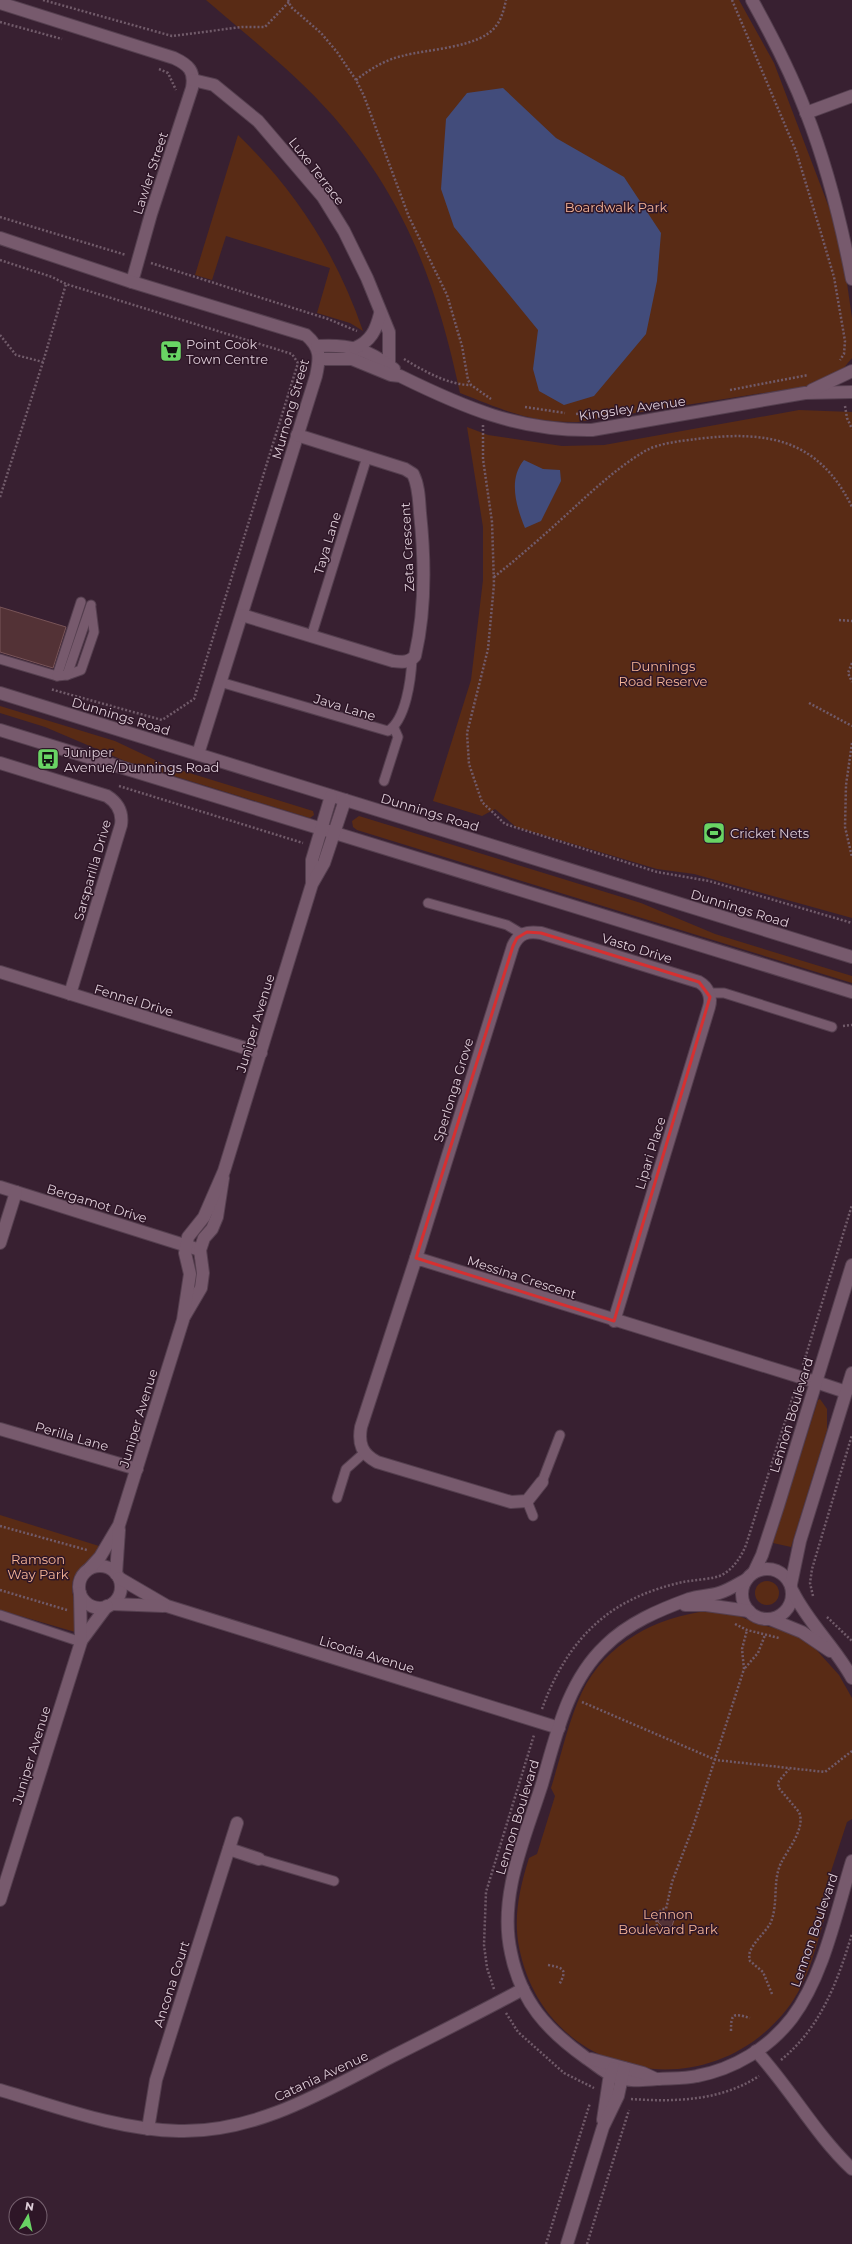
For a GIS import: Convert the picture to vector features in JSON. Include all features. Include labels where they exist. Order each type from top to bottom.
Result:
[{"type":"street","points":[[752,0],[780,53],[806,113],[837,209],[852,278]]},
{"type":"street","points":[[0,3],[174,58],[189,66],[193,76]]},
{"type":"street","name":"Lawler Street","points":[[132,282],[193,76]]},
{"type":"street","name":"Luxe Terrace","points":[[193,76],[214,85],[258,121],[323,197],[344,231],[364,271],[380,314],[389,332],[389,366]]},
{"type":"street","points":[[806,113],[852,96]]},
{"type":"street","name":"Murnong Street","points":[[0,238],[132,282],[306,335],[317,346],[320,359],[198,754]]},
{"type":"street","points":[[355,348],[370,339],[376,328],[380,314]]},
{"type":"street","name":"Kingsley Avenue","points":[[317,346],[335,345],[355,348],[374,356],[389,366],[400,376]]},
{"type":"street","name":"Kingsley Avenue","points":[[320,359],[347,358],[369,364],[391,375],[400,376],[485,412],[528,426],[560,431],[592,430],[805,393],[848,392]]},
{"type":"street","name":"Kingsley Avenue","points":[[805,393],[852,371]]},
{"type":"street","name":"Zeta Crescent","points":[[297,435],[367,456],[405,469],[413,474],[416,481],[424,566],[423,606],[416,648],[412,659]]},
{"type":"street","points":[[242,615],[393,661],[403,662],[412,659]]},
{"type":"street","name":"Dunnings Road","points":[[0,693],[852,958]]},
{"type":"street","points":[[0,730],[852,992]]},
{"type":"street","name":"Sarsparilla Drive","points":[[0,763],[106,796],[116,803],[121,812],[121,825],[70,994]]},
{"type":"street","name":"Juniper Avenue","points":[[312,884],[312,860],[331,796]]},
{"type":"street","name":"Juniper Avenue","points":[[90,1568],[100,1557],[119,1525],[183,1320],[190,1274],[185,1253],[186,1245],[191,1232],[204,1217],[224,1170],[312,884],[324,863],[345,800]]},
{"type":"street","name":"Vasto Drive","points":[[522,934],[541,933],[699,982],[705,986],[709,993]]},
{"type":"street","name":"Sperlonga Grove","points":[[416,1258],[512,946],[517,938],[522,934]]},
{"type":"street","name":"Fennel Drive","points":[[0,972],[261,1053]]},
{"type":"street","name":"Lipari Place","points":[[614,1321],[710,1007],[709,993]]},
{"type":"street","name":"Juniper Avenue","points":[[183,1320],[201,1288],[203,1274],[200,1250],[204,1238],[212,1229],[218,1217],[224,1170]]},
{"type":"street","name":"Bergamot Drive","points":[[0,1188],[200,1250]]},
{"type":"street","points":[[0,1243],[16,1192]]},
{"type":"street","points":[[416,1258],[361,1428],[360,1443],[364,1453],[377,1462],[496,1498],[518,1503],[527,1501],[542,1482]]},
{"type":"street","name":"Messina Crescent","points":[[416,1258],[614,1321],[846,1392]]},
{"type":"street","name":"Lennon Boulevard","points":[[852,1264],[766,1543],[750,1576],[717,1594],[690,1599],[647,1616],[606,1644],[584,1670],[570,1696],[516,1865],[509,1898],[508,1935],[514,1967],[522,1990],[542,2020],[567,2044],[588,2059],[618,2072],[658,2079],[674,2079],[704,2075],[735,2064],[756,2051],[782,2029],[806,1996],[819,1967],[852,1862]]},
{"type":"street","points":[[770,1619],[782,1614],[788,1608],[797,1551],[852,1373]]},
{"type":"street","name":"Perilla Lane","points":[[0,1429],[137,1469]]},
{"type":"street","name":"Juniper Avenue","points":[[118,1576],[119,1525]]},
{"type":"street","points":[[104,1567],[118,1576],[120,1593],[109,1605],[92,1606],[85,1601],[80,1593],[80,1580],[90,1568],[104,1567]]},
{"type":"street","points":[[834,1654],[802,1632],[770,1619],[758,1617],[749,1611],[742,1596],[750,1576],[766,1568],[783,1574],[792,1588],[805,1615],[829,1643],[834,1654],[852,1678]]},
{"type":"street","name":"Licodia Avenue","points":[[118,1576],[167,1606],[559,1728]]},
{"type":"street","name":"Juniper Avenue","points":[[0,1900],[81,1642],[80,1593]]},
{"type":"street","name":"Juniper Avenue","points":[[81,1642],[109,1605]]},
{"type":"street","name":"Licodia Avenue","points":[[109,1605],[167,1606]]},
{"type":"street","name":"Lennon Boulevard","points":[[672,1607],[706,1605],[749,1611]]},
{"type":"street","name":"Ancona Court","points":[[148,2129],[156,2080],[237,1823]]},
{"type":"street","points":[[229,1849],[260,1859]]},
{"type":"street","name":"Catania Avenue","points":[[0,2090],[74,2112],[148,2129],[180,2131],[203,2130],[246,2122],[294,2107],[522,1990]]},
{"type":"street","points":[[756,2051],[772,2068],[825,2141],[852,2169]]},
{"type":"street","points":[[566,2244],[603,2127],[618,2072]]},
{"type":"lane","name":"Taya Lane","points":[[311,637],[367,456]]},
{"type":"lane","points":[[0,659],[57,676],[67,674],[86,603],[57,676]]},
{"type":"lane","points":[[384,781],[398,737],[394,728],[399,721],[411,678],[412,659]]},
{"type":"lane","name":"Java Lane","points":[[220,682],[380,731],[388,731],[394,728]]},
{"type":"lane","points":[[428,903],[507,925],[522,934]]},
{"type":"lane","points":[[709,993],[724,993],[832,1027]]},
{"type":"lane","points":[[542,1482],[560,1434]]},
{"type":"lane","points":[[337,1498],[346,1469],[364,1453]]},
{"type":"lane","points":[[527,1501],[533,1516]]},
{"type":"lane","points":[[0,1615],[81,1642]]},
{"type":"lane","points":[[260,1859],[334,1881]]},
{"type":"path","points":[[44,0],[172,36],[242,27],[265,27],[289,1],[291,7],[321,33],[356,80],[372,115],[409,217],[447,294],[471,385]]},
{"type":"path","points":[[356,80],[375,66],[401,56],[464,43],[488,34],[496,26],[506,0]]},
{"type":"path","points":[[732,0],[796,151],[834,277],[845,340],[844,354],[837,364]]},
{"type":"path","points":[[0,22],[68,41]]},
{"type":"path","points":[[154,68],[168,73],[177,92]]},
{"type":"path","points":[[0,216],[328,318],[351,327],[370,339]]},
{"type":"path","points":[[123,254],[126,247]]},
{"type":"path","points":[[0,260],[52,277],[66,284],[292,354],[298,363],[194,699],[162,720],[44,687]]},
{"type":"path","points":[[0,497],[66,284]]},
{"type":"path","points":[[0,335],[16,355],[43,362]]},
{"type":"path","points":[[390,350],[416,366],[443,378],[461,385],[471,385],[493,400]]},
{"type":"path","points":[[725,391],[812,374]]},
{"type":"path","points":[[848,392],[847,418],[852,429]]},
{"type":"path","points":[[520,407],[573,414],[615,410]]},
{"type":"path","points":[[485,412],[483,459],[492,522],[494,578],[488,649],[479,693],[467,734],[469,764],[482,802],[505,824],[657,872],[709,881],[852,923]]},
{"type":"path","points":[[494,578],[617,470],[646,450],[678,442],[727,435],[755,437],[783,442],[816,458],[831,476],[852,508]]},
{"type":"path","points":[[839,620],[852,620]]},
{"type":"path","points":[[852,663],[848,673],[852,682]]},
{"type":"path","points":[[809,703],[852,726]]},
{"type":"path","points":[[852,744],[846,785],[845,827],[852,857]]},
{"type":"path","points":[[111,784],[316,847]]},
{"type":"path","points":[[852,1205],[749,1537],[742,1554],[723,1574],[664,1587],[628,1601],[610,1613],[574,1646],[550,1689],[537,1721],[486,1892],[484,1916],[487,1968],[499,2002],[518,2032],[564,2073],[594,2088],[612,2095],[631,2099],[664,2102],[695,2099],[739,2086],[772,2068],[803,2040],[825,2008],[842,1968],[852,1934]]},
{"type":"path","points":[[815,1600],[810,1583],[814,1557],[852,1436]]},
{"type":"path","points":[[0,1526],[87,1550]]},
{"type":"path","points":[[749,1537],[766,1543]]},
{"type":"path","points":[[797,1551],[814,1557]]},
{"type":"path","points":[[0,1590],[69,1611]]},
{"type":"path","points":[[825,1615],[852,1641]]},
{"type":"path","points":[[657,1926],[656,1915],[662,1909],[666,1909],[672,1882],[716,1760],[744,1669],[742,1649],[747,1630]]},
{"type":"path","points":[[744,1669],[758,1653],[765,1635]]},
{"type":"path","points":[[550,1689],[570,1696],[716,1760],[824,1772],[852,1751]]},
{"type":"path","points":[[772,1994],[762,1972],[750,1961],[749,1955],[770,1923],[775,1906],[778,1870],[800,1826],[801,1817],[799,1812],[778,1787],[779,1781],[789,1768]]},
{"type":"path","points":[[548,1965],[560,1967],[564,1970],[564,1975],[559,1985]]},
{"type":"path","points":[[731,2031],[731,2019],[733,2015],[737,2014],[750,2018]]},
{"type":"path","points":[[546,2244],[594,2088]]},
{"type":"path","points":[[587,2244],[631,2099]]},
{"type":"highlighted area","points":[[527,932],[541,933],[699,982],[710,997],[614,1321],[416,1258],[513,946],[517,938]]},
{"type":"green space","name":"Boardwalk Park","points":[[206,0],[739,0],[774,63],[833,218],[846,276],[852,318],[852,358],[842,370],[814,385],[578,422],[561,422],[531,418],[504,410],[460,393],[441,316],[429,280],[399,213],[380,180],[358,148],[333,116],[318,100],[271,56]]},
{"type":"green space","points":[[238,135],[259,156],[278,179],[312,226],[341,276],[363,331],[350,323],[317,313],[330,268],[226,236],[212,280],[195,275]]},
{"type":"green space","name":"Dunnings Road Reserve","points":[[799,410],[852,412],[852,918],[694,874],[657,869],[516,827],[495,809],[482,816],[433,801],[471,680],[483,580],[483,527],[467,427],[488,435],[562,446],[604,445]]},
{"type":"green space","points":[[0,706],[115,741],[170,767],[313,811],[314,815],[310,818],[125,761],[45,727],[0,713]]},
{"type":"green space","points":[[359,816],[641,903],[715,934],[852,976],[852,983],[357,830],[353,827],[352,821]]},
{"type":"green space","points":[[820,1399],[827,1409],[827,1430],[791,1547],[773,1543],[818,1400]]},
{"type":"green space","name":"Ramson Way Park","points":[[0,1515],[99,1546],[94,1556],[78,1570],[73,1580],[72,1591],[76,1610],[75,1632],[0,1610]]},
{"type":"green space","points":[[767,1581],[776,1584],[779,1593],[776,1602],[767,1605],[758,1602],[755,1593],[758,1584]]},
{"type":"green space","name":"Lennon Boulevard Park","points":[[708,1611],[739,1616],[758,1624],[795,1633],[811,1644],[839,1675],[852,1698],[852,1819],[847,1822],[823,1896],[829,1903],[812,1958],[802,1985],[787,2009],[753,2041],[714,2061],[673,2069],[632,2066],[593,2051],[560,2026],[534,1992],[519,1947],[517,1935],[518,1902],[529,1858],[537,1854],[555,1796],[551,1788],[569,1727],[577,1703],[592,1675],[604,1660],[634,1635],[670,1619]]},
{"type":"water","points":[[503,88],[556,138],[624,177],[661,233],[657,281],[646,334],[594,396],[564,405],[539,391],[533,369],[538,330],[454,227],[441,189],[446,119],[467,93]]},
{"type":"water","points":[[524,460],[543,469],[560,470],[561,481],[541,521],[525,528],[515,493],[516,476],[519,467]]},
{"type":"building","points":[[0,607],[66,627],[53,668],[0,652]]},
{"type":"building","points":[[669,1912],[675,1917],[672,1926],[664,1928],[658,1922],[661,1914]]},
{"type":"place","name":"Point Cook Town Centre","points":[[171,351]]},
{"type":"place","name":"Juniper Avenue/Dunnings Road","points":[[48,759]]},
{"type":"place","name":"Cricket Nets","points":[[714,833]]}]
